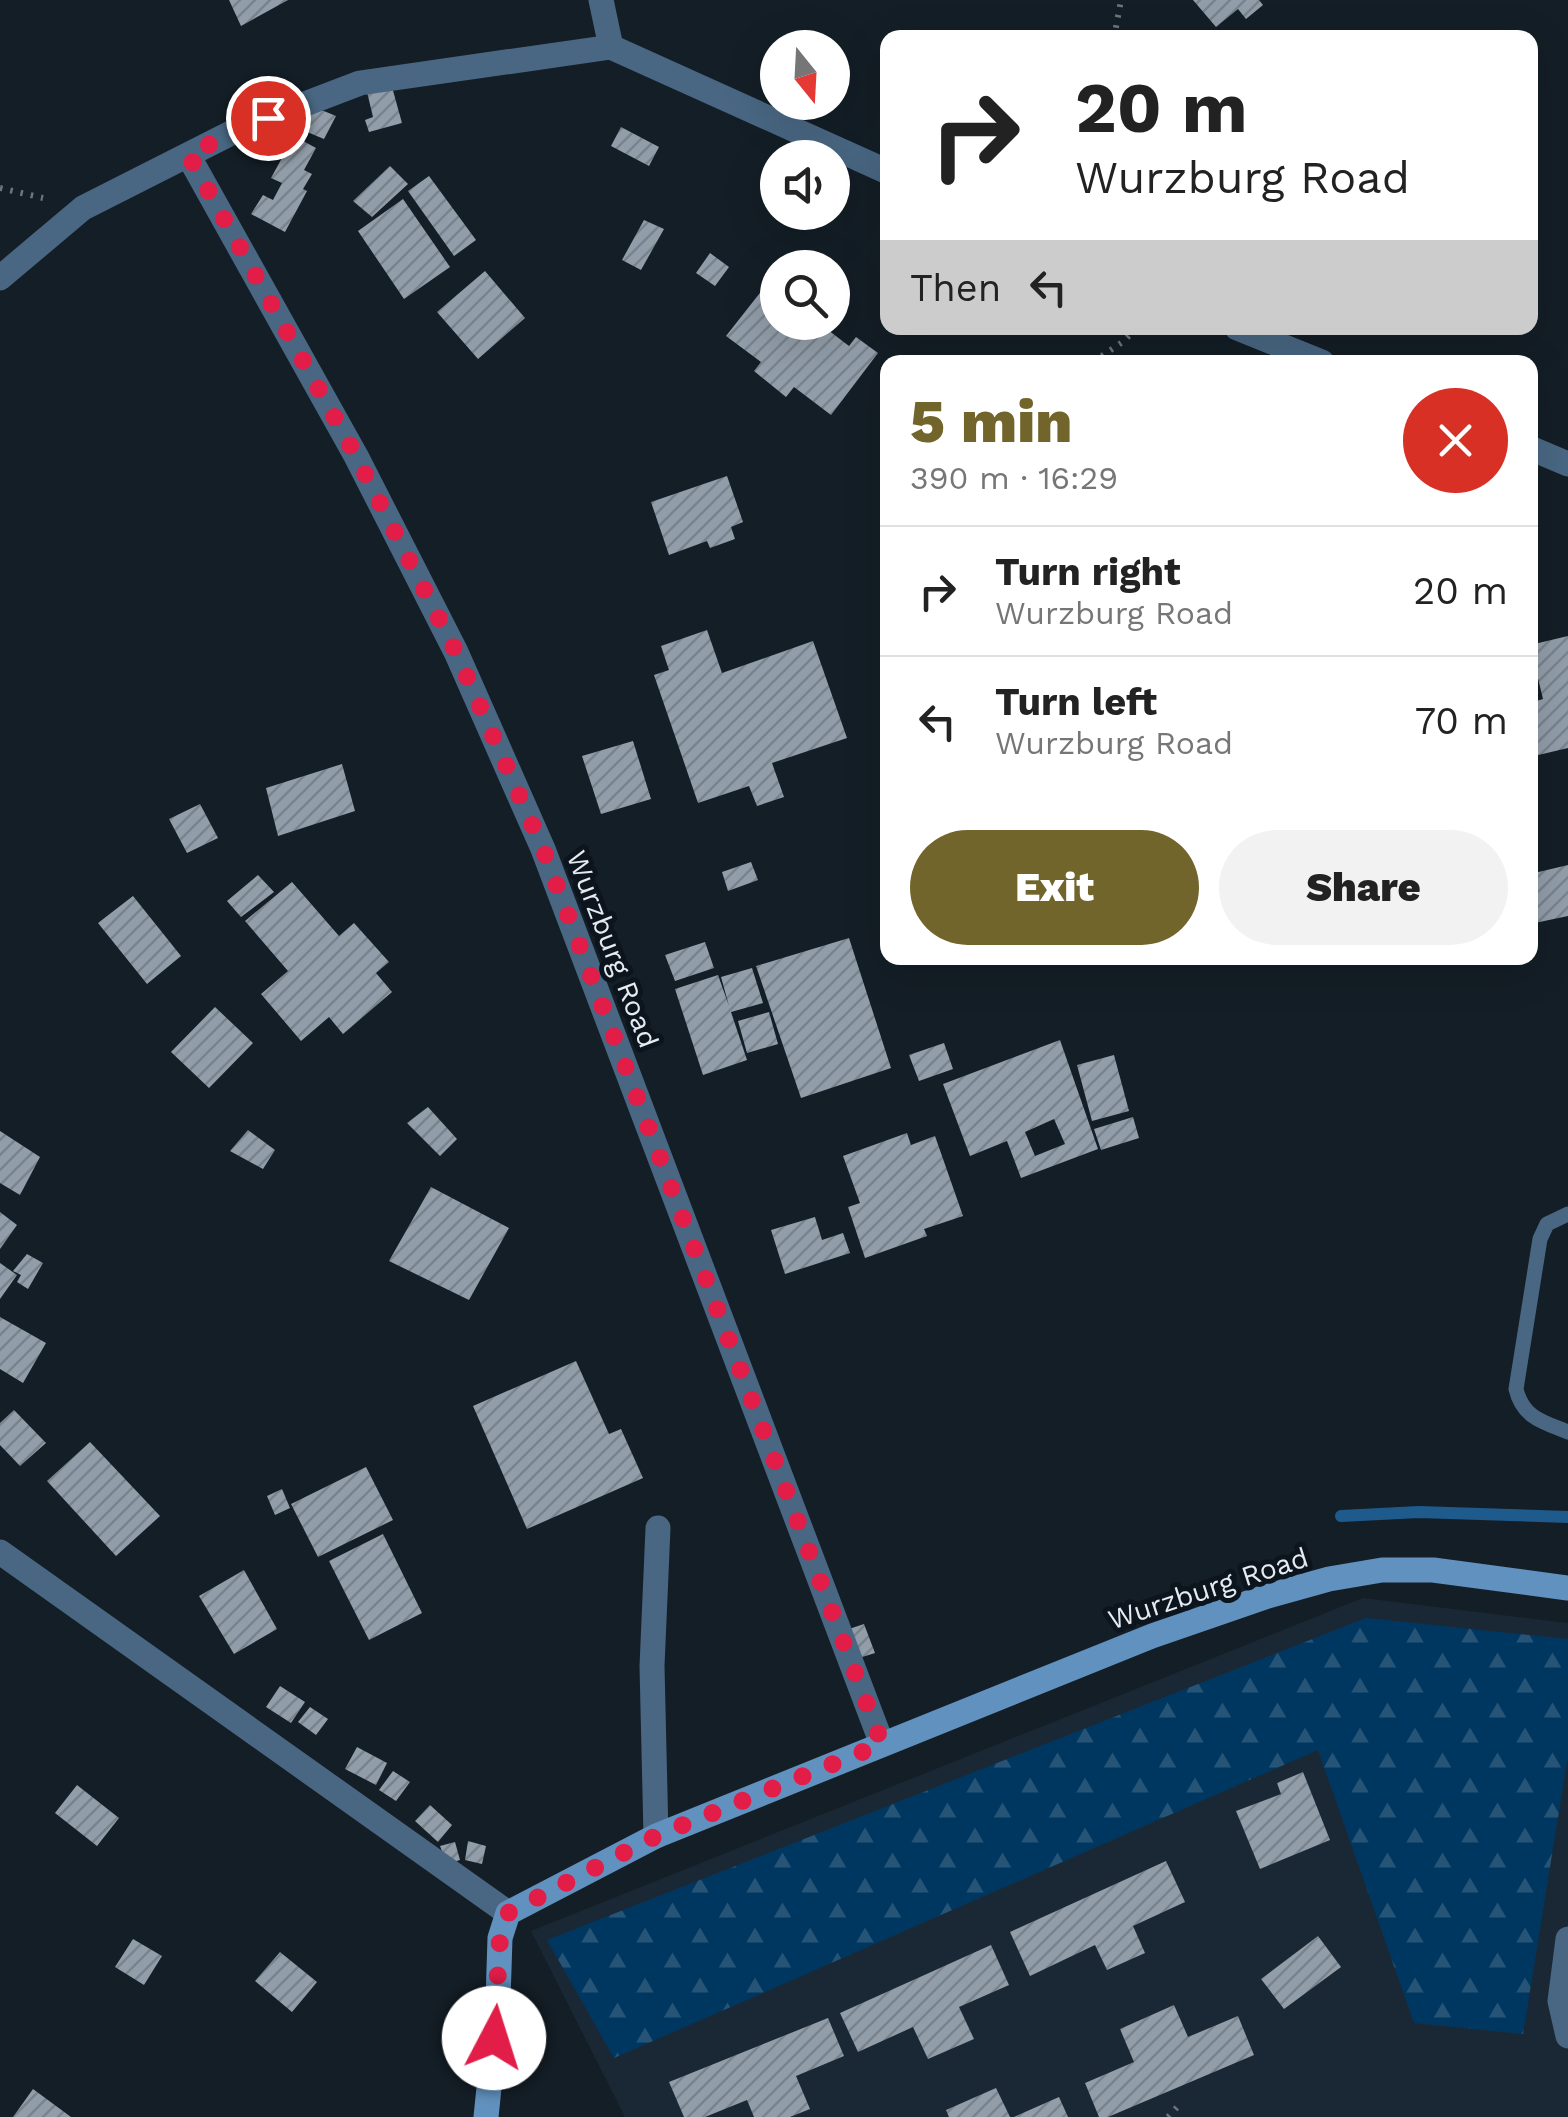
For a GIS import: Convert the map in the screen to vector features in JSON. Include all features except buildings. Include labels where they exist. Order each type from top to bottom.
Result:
[{"type":"main road","name":"Wurzburg Road","points":[[508,1913],[656,1836],[1152,1636],[1268,1596],[1329,1579],[1382,1570],[1434,1570],[1568,1588]]},
{"type":"main road","points":[[486,2117],[500,1938],[508,1913]]},
{"type":"street","points":[[601,0],[611,47]]},
{"type":"street","points":[[0,278],[83,208],[237,130],[360,83],[611,47],[880,168]]},
{"type":"street","name":"Wurzburg Road","points":[[188,154],[356,456],[456,652],[543,849],[882,1744]]},
{"type":"street","points":[[1254,335],[1304,355]]},
{"type":"street","points":[[1538,451],[1568,464]]},
{"type":"street","points":[[656,1836],[652,1666],[658,1528]]},
{"type":"street","points":[[0,1552],[508,1913]]},
{"type":"street","points":[[1568,1939],[1564,1999],[1568,2036]]},
{"type":"lane","points":[[1568,1214],[1548,1224],[1540,1240],[1516,1390],[1530,1417],[1568,1432]]},
{"type":"path","points":[[1115,30],[1121,0]]},
{"type":"path","points":[[1103,355],[1130,335]]},
{"type":"path","points":[[1168,2117],[1179,2104]]},
{"type":"shaded area","points":[[1363,1598],[1568,1623],[1568,2117],[625,2117],[531,1931]]},
{"type":"green space","points":[[1366,1618],[1568,1639],[1568,1756],[1523,2034],[1414,2023],[1318,1750],[614,2058],[547,1940]]},
{"type":"waterway","points":[[1341,1516],[1419,1512],[1568,1517]]},
{"type":"route","points":[[268,118],[188,154],[214,207],[356,456],[456,652],[543,849],[882,1744],[656,1836],[508,1913],[500,1938],[494,2038]]}]
